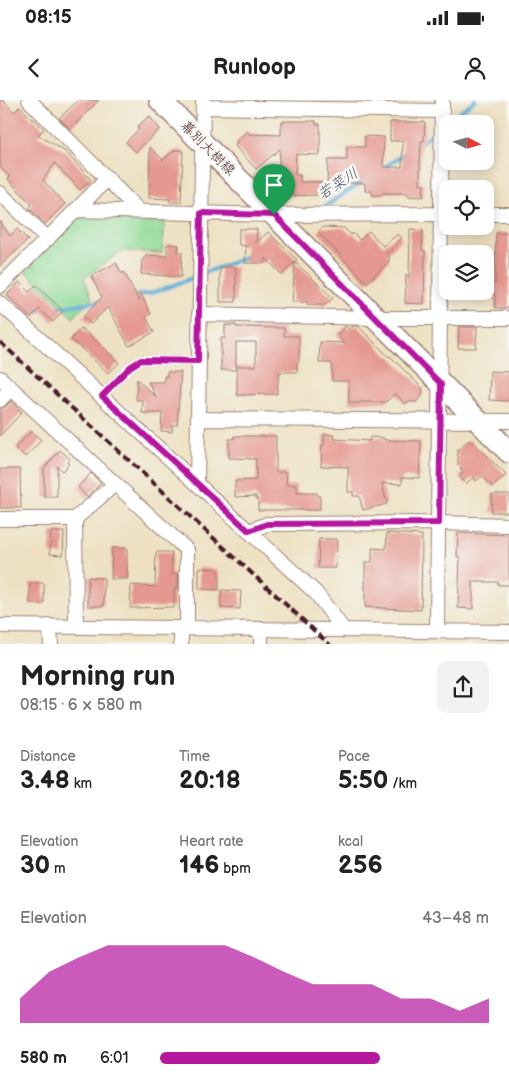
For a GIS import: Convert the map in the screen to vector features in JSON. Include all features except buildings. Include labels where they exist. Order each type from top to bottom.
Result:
[{"type":"main road","name":"幕別大樹線","points":[[160,100],[509,452]]},
{"type":"street","points":[[29,100],[140,212]]},
{"type":"street","points":[[197,484],[203,104],[442,106],[443,180]]},
{"type":"street","points":[[0,286],[108,178]]},
{"type":"street","points":[[0,193],[48,239]]},
{"type":"street","points":[[77,210],[274,215],[439,214]]},
{"type":"street","points":[[494,214],[509,214]]},
{"type":"street","points":[[437,631],[443,235]]},
{"type":"street","points":[[0,303],[316,593],[343,629]]},
{"type":"street","points":[[199,314],[376,318],[509,318]]},
{"type":"street","points":[[0,378],[187,550],[184,628],[181,644]]},
{"type":"street","points":[[0,400],[11,388]]},
{"type":"street","points":[[198,419],[509,421]]},
{"type":"street","points":[[0,519],[75,520],[115,484]]},
{"type":"street","points":[[75,520],[76,627]]},
{"type":"street","points":[[249,531],[267,524],[439,523],[509,525]]},
{"type":"street","points":[[0,626],[509,632]]},
{"type":"street","points":[[50,626],[50,644]]},
{"type":"street","points":[[261,629],[261,644]]},
{"type":"street","points":[[456,631],[462,644]]},
{"type":"lane","points":[[102,396],[130,367],[141,360],[198,361]]},
{"type":"green space","points":[[78,218],[165,222],[162,253],[122,251],[84,278],[92,298],[73,318],[25,271]]},
{"type":"waterway","name":"若菜川","points":[[455,115],[475,100]]},
{"type":"waterway","name":"若菜川","points":[[418,145],[438,129]]},
{"type":"waterway","name":"若菜川","points":[[380,170],[406,153]]},
{"type":"waterway","name":"若菜川","points":[[320,210],[364,180]]},
{"type":"waterway","name":"若菜川","points":[[204,273],[249,256]]},
{"type":"waterway","name":"若菜川","points":[[133,296],[152,293],[198,276]]},
{"type":"waterway","name":"若菜川","points":[[54,308],[102,301]]},
{"type":"waterway","name":"若菜川","points":[[17,313],[45,309]]},
{"type":"railway","points":[[0,342],[329,644]]},
{"type":"route","points":[[201,213],[274,215],[441,384],[439,523],[267,524],[249,531],[102,396],[130,367],[141,360],[198,361],[201,213]]}]
